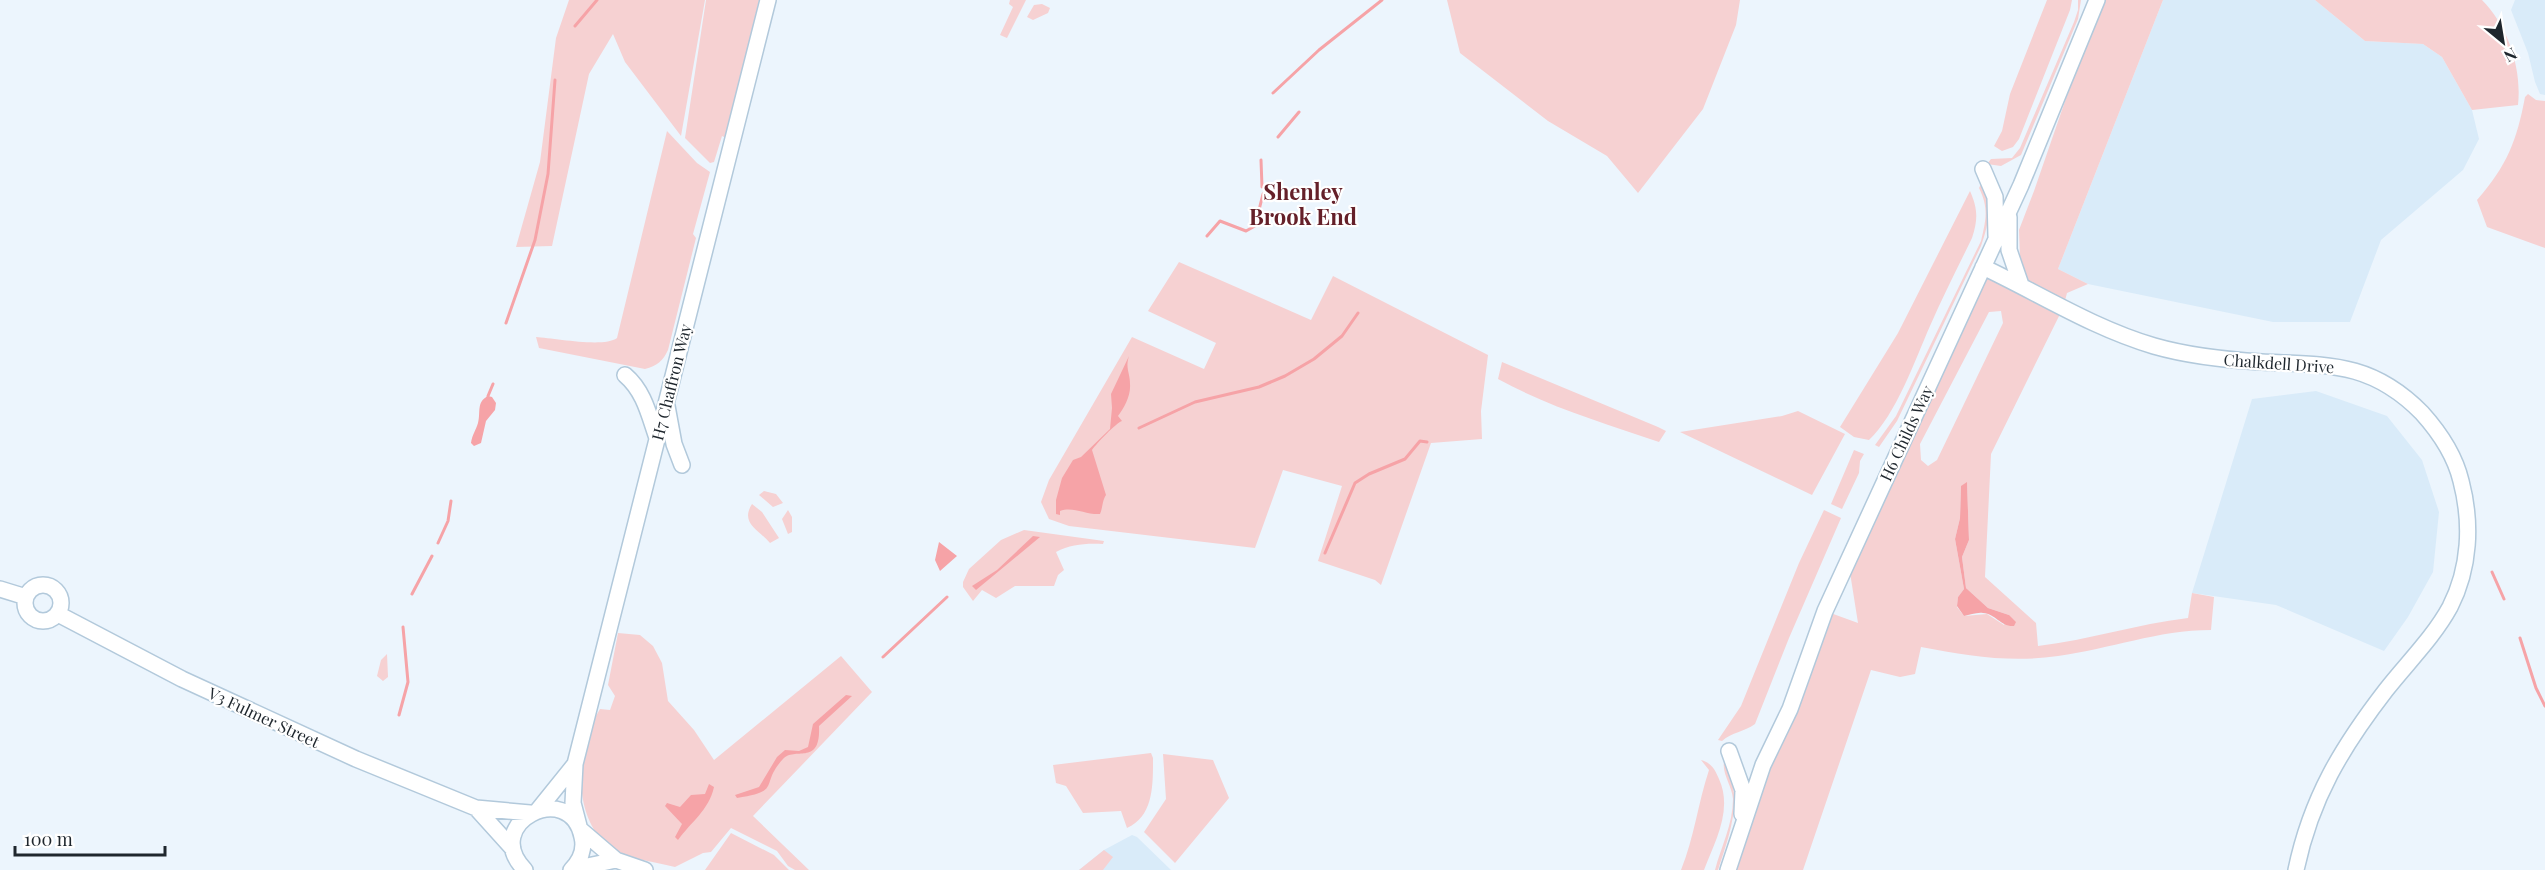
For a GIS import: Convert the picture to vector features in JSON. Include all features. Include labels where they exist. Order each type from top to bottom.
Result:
[{"type":"street","name":"H7 Chaffron Way","points":[[572,869],[583,850],[573,802],[575,764],[768,0]]},
{"type":"street","name":"H6 Childs Way","points":[[1728,870],[1763,765],[1790,709],[1825,611],[2009,212],[2097,0]]},
{"type":"street","points":[[1983,169],[1995,197],[1996,239]]},
{"type":"street","points":[[2009,212],[2009,250],[2021,285]]},
{"type":"street","name":"Chalkdell Drive","points":[[1983,267],[2096,324],[2154,345],[2206,357],[2321,363],[2363,372],[2382,381],[2409,400],[2428,420],[2448,448],[2459,473],[2467,503],[2466,560],[2460,580],[2449,607],[2424,644],[2386,690],[2336,760],[2311,814],[2296,870]]},
{"type":"street","points":[[625,375],[636,385],[642,395],[657,438]]},
{"type":"street","points":[[666,400],[674,444],[682,465]]},
{"type":"street","points":[[37,586],[52,588],[61,600],[58,614],[49,620],[37,620],[26,609],[26,597],[37,586]]},
{"type":"street","points":[[0,589],[26,597]]},
{"type":"street","name":"V3 Fulmer Street","points":[[58,614],[182,679],[356,759],[476,808],[534,811],[557,809],[573,818],[580,828]]},
{"type":"street","points":[[1730,751],[1743,790],[1741,829]]},
{"type":"street","name":"H7 Chaffron Way","points":[[513,849],[516,828],[575,764]]},
{"type":"street","name":"V3 Fulmer Street","points":[[476,808],[513,849]]},
{"type":"street","points":[[580,828],[616,860],[643,869]]},
{"type":"street","points":[[513,849],[522,868]]},
{"type":"street","points":[[572,869],[616,860]]},
{"type":"shaded area","points":[[569,0],[705,0],[681,136],[625,62],[613,34],[589,74],[552,246],[516,247],[540,162],[556,38]]},
{"type":"shaded area","points":[[706,0],[759,0],[726,138],[722,136],[714,162],[710,163],[685,138]]},
{"type":"shaded area","points":[[1010,0],[1026,0],[1007,38],[1000,35],[1013,7],[1009,4]]},
{"type":"shaded area","points":[[1447,0],[1740,0],[1736,25],[1703,109],[1638,193],[1607,156],[1548,121],[1460,53]]},
{"type":"shaded area","points":[[2047,0],[2072,0],[2019,139],[2013,147],[2002,151],[1994,146],[2002,131],[2010,94]]},
{"type":"shaded area","points":[[2078,0],[2081,0],[2078,19],[2021,155],[2001,166],[1987,164],[1991,159],[2012,158],[2020,148],[2074,22]]},
{"type":"shaded area","points":[[2100,0],[2163,0],[2058,269],[2088,284],[2067,293],[2063,308],[1991,454],[1985,577],[2036,623],[2038,646],[2188,618],[2192,593],[2214,597],[2211,630],[2172,633],[2077,653],[2024,659],[1990,658],[1921,647],[1915,674],[1900,677],[1871,670],[1803,870],[1728,870],[1825,611],[1858,623],[1848,560],[1983,267],[2021,284],[2019,230]],"holes":[[[2001,311],[2003,323],[1937,460],[1928,466],[1921,460],[1920,444],[1989,312]],[[1967,483],[1969,540],[1962,557],[1966,588],[1988,608],[2009,615],[2004,625],[1987,614],[1964,616],[1957,607],[1958,597],[1964,589],[1955,539],[1960,518],[1961,487]]]},
{"type":"shaded area","points":[[2163,0],[2315,0],[2365,41],[2423,44],[2442,57],[2472,110],[2479,139],[2463,170],[2381,240],[2350,322],[2273,322],[2088,284],[2058,269]]},
{"type":"shaded area","points":[[2315,0],[2482,0],[2499,22],[2511,48],[2518,77],[2518,105],[2472,110],[2442,57],[2423,44],[2365,41]]},
{"type":"shaded area","points":[[2515,0],[2545,0],[2545,95],[2540,94],[2535,82],[2528,53],[2511,10]]},
{"type":"shaded area","points":[[1042,4],[1050,8],[1048,13],[1033,20],[1027,17],[1034,5]]},
{"type":"shaded area","points":[[2528,94],[2536,100],[2545,101],[2545,248],[2487,227],[2477,200],[2496,176],[2509,152],[2525,97]]},
{"type":"shaded area","points":[[667,131],[697,163],[710,172],[693,234],[696,238],[666,354],[662,360],[645,369],[539,348],[536,337],[578,342],[611,341],[617,338]]},
{"type":"shaded area","points":[[1982,182],[1988,214],[1981,246],[1897,421],[1879,447],[1875,445],[1896,416],[1981,241],[1986,214],[1979,188]]},
{"type":"shaded area","points":[[1970,191],[1975,203],[1976,214],[1972,238],[1904,386],[1888,416],[1869,440],[1854,437],[1840,427],[1898,333]]},
{"type":"shaded area","points":[[1179,262],[1311,320],[1333,276],[1488,355],[1481,411],[1482,439],[1431,443],[1381,585],[1375,580],[1318,561],[1342,486],[1283,470],[1255,548],[1069,526],[1049,519],[1041,502],[1049,480],[1132,337],[1204,369],[1216,343],[1148,311]]},
{"type":"shaded area","points":[[1129,356],[1127,364],[1130,388],[1125,406],[1118,416],[1122,421],[1111,429],[1092,450],[1106,495],[1100,514],[1070,509],[1060,511],[1060,515],[1056,514],[1056,500],[1062,478],[1073,460],[1081,457],[1110,429],[1111,394]]},
{"type":"shaded area","points":[[1502,362],[1666,431],[1659,442],[1537,398],[1498,379]]},
{"type":"shaded area","points":[[2316,391],[2387,416],[2422,460],[2439,512],[2433,572],[2408,617],[2384,651],[2276,605],[2192,593],[2252,399]]},
{"type":"shaded area","points":[[488,396],[492,397],[496,403],[495,410],[486,421],[481,443],[474,446],[471,443],[478,423],[480,404]]},
{"type":"shaded area","points":[[1798,411],[1845,434],[1812,495],[1680,432],[1782,416]]},
{"type":"shaded area","points":[[1854,450],[1864,454],[1860,461],[1859,473],[1842,509],[1831,504]]},
{"type":"shaded area","points":[[1967,482],[1969,540],[1962,557],[1966,588],[1988,608],[2009,615],[2016,622],[2014,626],[2006,625],[1988,614],[1978,613],[1964,616],[1957,606],[1958,597],[1964,589],[1955,539],[1960,518],[1961,486]]},
{"type":"shaded area","points":[[764,491],[776,494],[783,503],[773,507],[759,495]]},
{"type":"shaded area","points":[[752,504],[762,512],[779,538],[770,543],[752,525],[748,516]]},
{"type":"shaded area","points":[[788,510],[792,517],[792,532],[788,534],[782,519]]},
{"type":"shaded area","points":[[1824,510],[1841,518],[1755,724],[1722,741],[1718,740],[1741,706],[1799,563]]},
{"type":"shaded area","points":[[1024,530],[1104,541],[1103,544],[1067,547],[1056,552],[1064,570],[1058,575],[1054,586],[1015,586],[996,598],[982,590],[973,601],[963,587],[969,569],[1001,540]]},
{"type":"shaded area","points":[[1033,536],[1040,537],[976,590],[972,586],[997,570]]},
{"type":"shaded area","points":[[939,542],[957,556],[940,571],[935,560]]},
{"type":"shaded area","points":[[618,633],[640,635],[653,646],[662,663],[668,701],[694,730],[714,760],[841,656],[872,692],[753,816],[809,870],[795,870],[788,866],[777,851],[731,828],[711,852],[703,853],[675,867],[620,853],[605,843],[594,830],[582,796],[583,759],[592,724],[600,709],[610,710],[615,696],[608,685]]},
{"type":"shaded area","points":[[387,654],[388,677],[383,681],[377,676],[381,660]]},
{"type":"shaded area","points":[[846,695],[852,696],[819,726],[819,739],[812,751],[794,754],[783,759],[765,789],[760,793],[737,798],[735,795],[759,787],[777,757],[785,750],[799,751],[808,747],[813,724]]},
{"type":"shaded area","points":[[1151,753],[1153,768],[1150,798],[1142,816],[1127,828],[1121,811],[1083,813],[1066,786],[1056,783],[1053,765]]},
{"type":"shaded area","points":[[1163,754],[1213,760],[1229,798],[1175,863],[1144,832],[1166,799]]},
{"type":"shaded area","points":[[1701,760],[1714,770],[1723,791],[1721,825],[1704,870],[1681,870],[1709,770]]},
{"type":"shaded area","points":[[1724,762],[1733,789],[1734,802],[1733,816],[1718,870],[1715,870],[1729,826],[1733,799],[1724,771]]},
{"type":"shaded area","points":[[709,784],[714,787],[712,795],[678,840],[675,837],[682,824],[665,806],[667,803],[680,807],[691,795],[705,794]]},
{"type":"shaded area","points":[[731,833],[774,855],[789,870],[705,870]]},
{"type":"shaded area","points":[[1132,835],[1137,837],[1171,870],[1079,870],[1104,850]]},
{"type":"shaded area","points":[[1104,850],[1113,857],[1103,870],[1079,870]]},
{"type":"waterway","points":[[575,26],[597,0]]},
{"type":"waterway","points":[[1273,93],[1319,50],[1382,0]]},
{"type":"waterway","points":[[506,323],[535,240],[548,174],[555,80]]},
{"type":"waterway","points":[[1278,137],[1299,112]]},
{"type":"waterway","points":[[1261,160],[1262,187]]},
{"type":"waterway","points":[[1207,236],[1220,221],[1246,231],[1255,226],[1263,194]]},
{"type":"waterway","points":[[1139,428],[1195,402],[1259,387],[1285,376],[1314,359],[1342,336],[1358,313]]},
{"type":"waterway","points":[[488,396],[493,384]]},
{"type":"waterway","points":[[1325,553],[1355,483],[1369,474],[1405,459],[1420,441],[1427,442]]},
{"type":"waterway","points":[[438,543],[448,521],[451,501]]},
{"type":"waterway","points":[[412,594],[432,556]]},
{"type":"waterway","points":[[2492,572],[2504,599]]},
{"type":"waterway","points":[[883,657],[947,597]]},
{"type":"waterway","points":[[399,715],[408,682],[403,627]]},
{"type":"waterway","points":[[2520,638],[2536,688],[2545,706]]},
{"type":"district","name":"Shenley Brook End","points":[[1303,204]]}]
